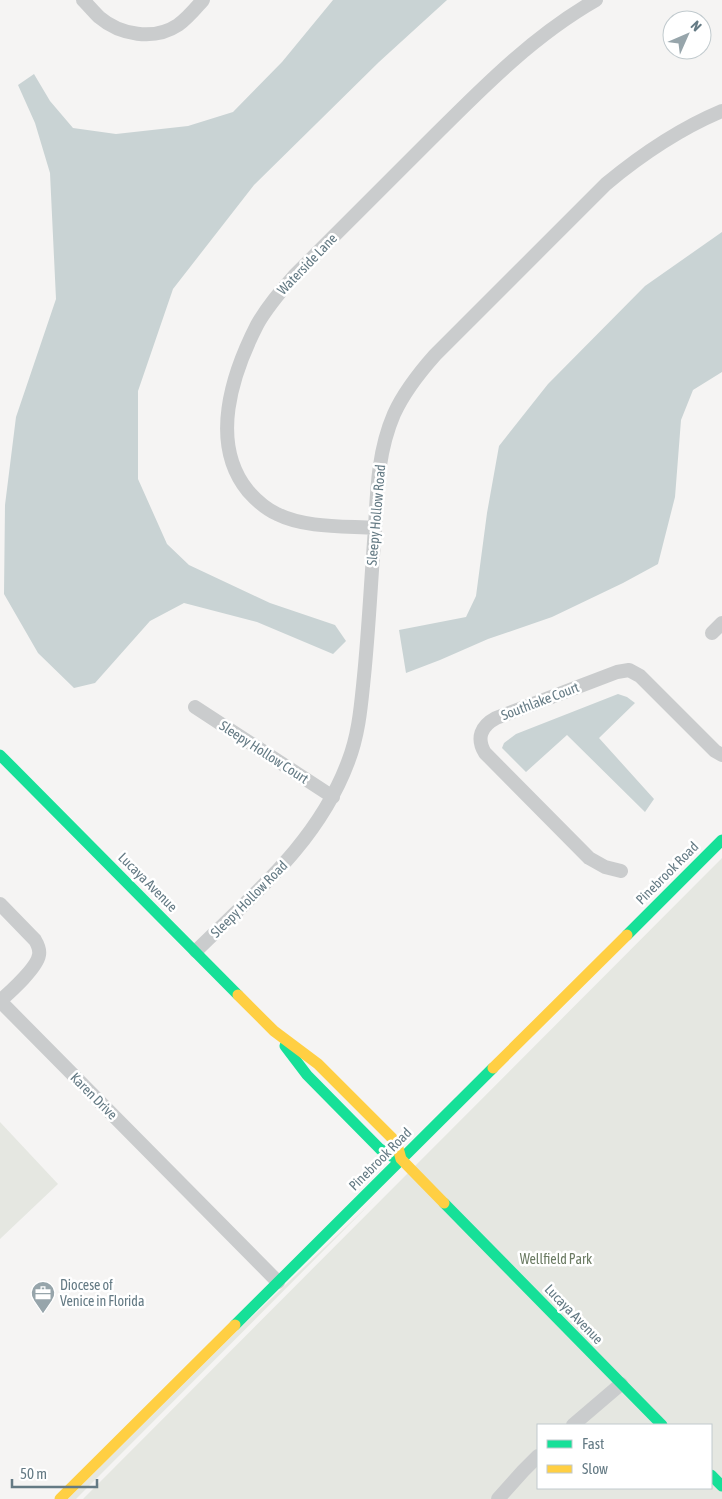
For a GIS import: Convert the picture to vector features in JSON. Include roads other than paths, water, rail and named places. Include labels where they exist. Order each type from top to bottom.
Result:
[{"type":"street","points":[[83,0],[111,25],[121,30],[142,34],[159,33],[177,26],[203,0]]},
{"type":"street","name":"Waterside Lane","points":[[375,528],[304,523],[289,520],[264,507],[243,485],[229,455],[226,438],[233,387],[248,346],[258,324],[273,301],[294,276],[486,84],[540,37],[596,0]]},
{"type":"street","name":"Sleepy Hollow Road","points":[[196,951],[302,844],[333,797],[349,759],[356,738],[360,715],[378,479],[383,446],[402,399],[435,355],[606,184],[665,140],[722,111]]},
{"type":"street","points":[[712,633],[722,623]]},
{"type":"street","name":"Southlake Court","points":[[621,871],[604,867],[589,858],[485,753],[480,737],[487,723],[617,672],[629,670],[640,676],[720,756]]},
{"type":"street","name":"Sleepy Hollow Court","points":[[195,707],[333,797]]},
{"type":"street","name":"Lucaya Avenue","points":[[0,755],[274,1030],[318,1064],[393,1139],[401,1159],[661,1424]]},
{"type":"street","name":"Pinebrook Road","points":[[60,1499],[722,840]]},
{"type":"street","name":"Karen Drive","points":[[0,904],[35,940],[40,954],[35,966],[0,1001],[278,1282]]},
{"type":"street","name":"Lucaya Avenue","points":[[274,1030],[307,1075],[367,1136],[380,1149],[391,1156],[401,1159]]},
{"type":"street","points":[[574,1424],[621,1384]]},
{"type":"street","points":[[498,1499],[537,1457]]},
{"type":"street","points":[[712,1475],[722,1486]]},
{"type":"place","name":"Diocese of Venice in Florida","points":[[43,1314]]},
{"type":"park label","name":"Wellfield Park","points":[[556,1259]]}]
